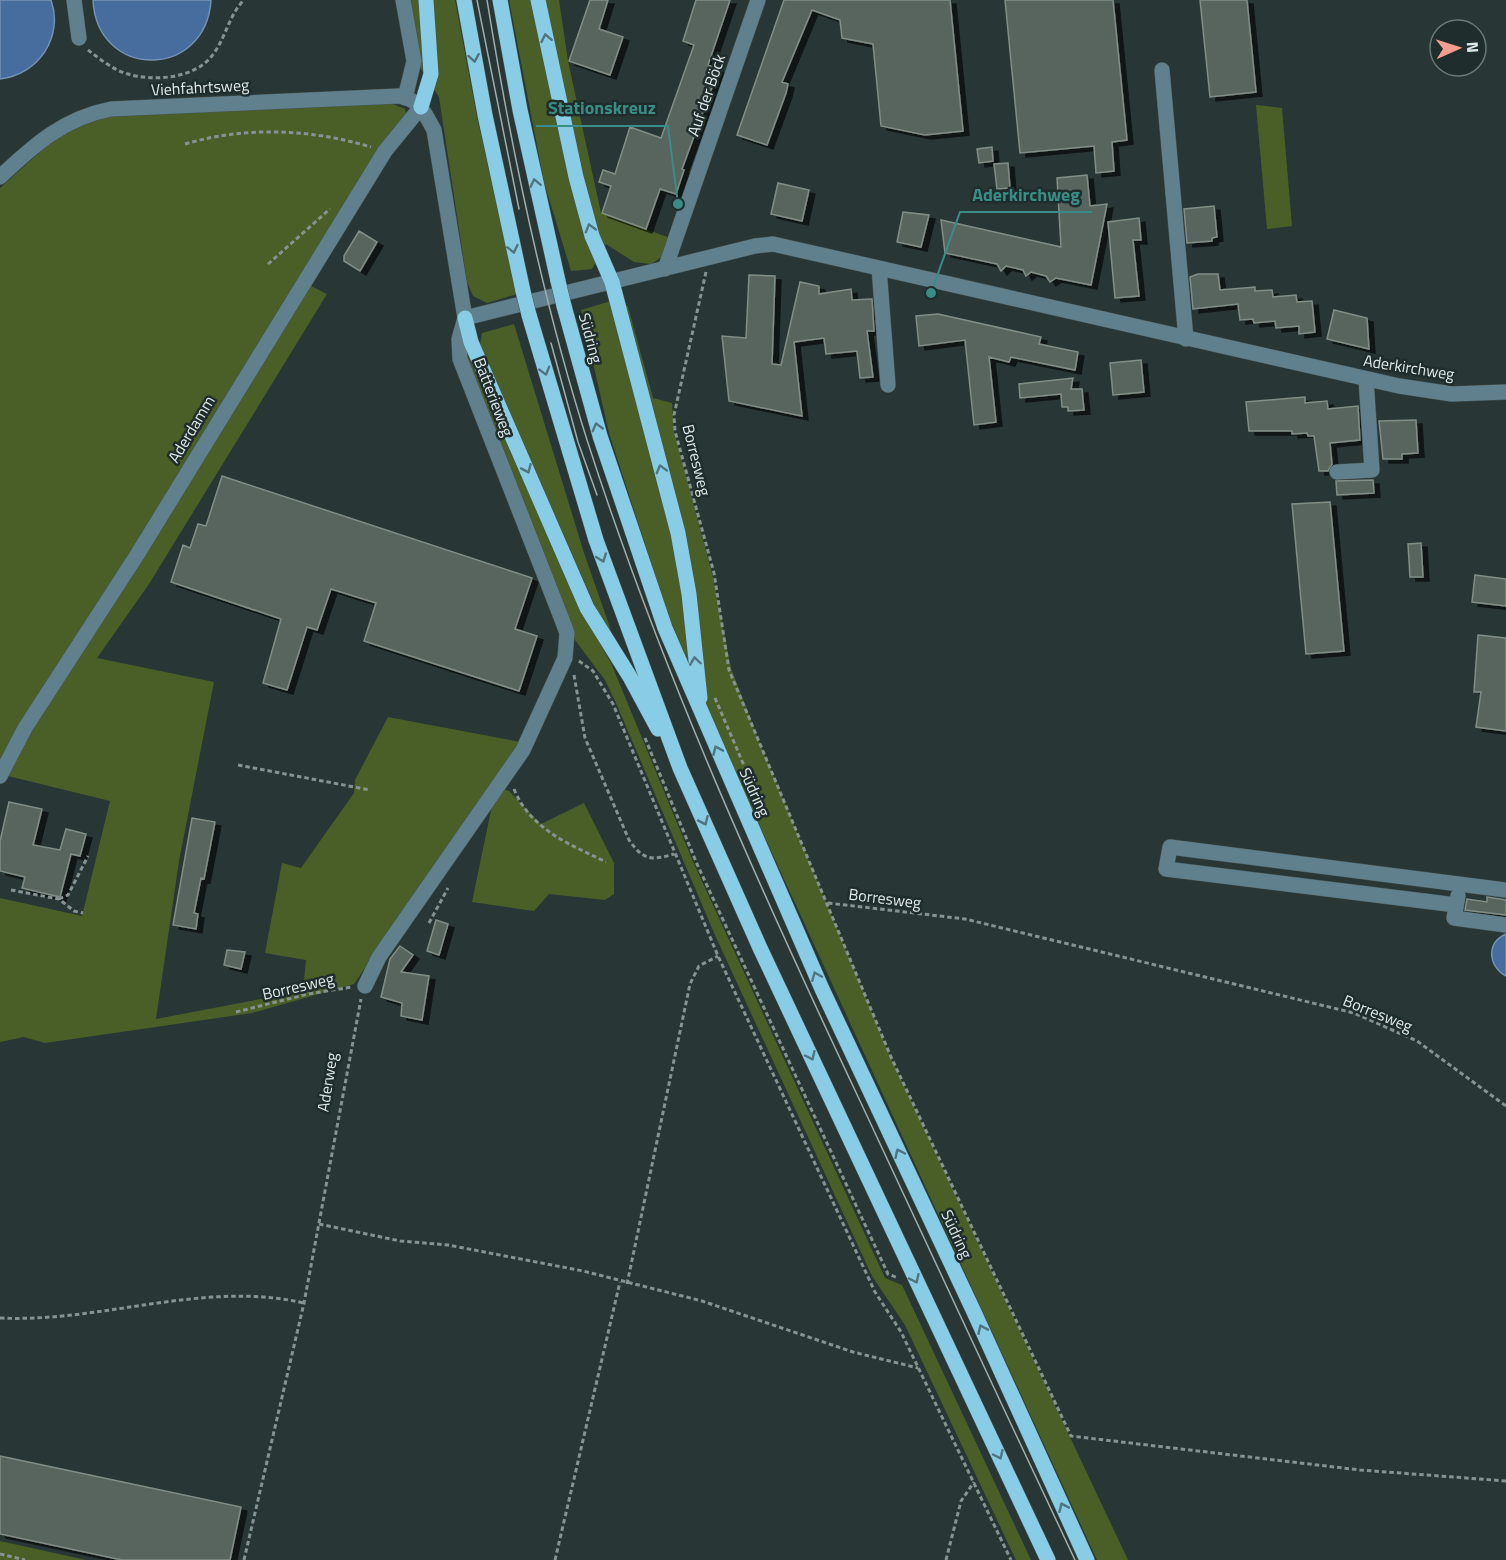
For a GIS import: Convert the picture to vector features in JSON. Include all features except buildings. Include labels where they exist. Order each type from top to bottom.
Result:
[{"type":"main road","points":[[421,106],[431,74],[426,0]]},
{"type":"main road","points":[[465,0],[485,115],[523,291],[596,540],[680,768],[760,948],[1048,1560]]},
{"type":"main road","name":"Südring","points":[[500,0],[524,131],[564,306],[600,436],[629,529],[665,628],[822,989],[1087,1560]]},
{"type":"main road","points":[[538,0],[579,187],[592,236],[612,282],[678,533],[689,594],[703,719]]},
{"type":"main road","points":[[465,318],[471,342],[587,608],[630,677],[680,768]]},
{"type":"street","points":[[74,0],[79,38]]},
{"type":"street","points":[[403,0],[414,61],[405,98]]},
{"type":"street","name":"Auf der Böck","points":[[665,269],[758,0]]},
{"type":"street","points":[[1162,70],[1186,339]]},
{"type":"street","name":"Viehfahrtsweg","points":[[0,177],[42,137],[90,113],[146,107],[381,96],[405,98],[421,106]]},
{"type":"street","name":"Aderdamm","points":[[0,776],[25,728],[137,555],[385,151],[421,106]]},
{"type":"street","name":"Batterieweg","points":[[421,106],[434,130],[438,147],[465,318],[459,339],[463,369],[567,633],[566,658]]},
{"type":"street","name":"Aderkirchweg","points":[[465,318],[773,244],[1366,379],[1452,394],[1506,392]]},
{"type":"street","points":[[879,268],[888,385]]},
{"type":"street","points":[[1337,472],[1372,470],[1366,379]]},
{"type":"street","points":[[365,986],[379,957],[522,750],[566,658]]},
{"type":"street","points":[[1456,905],[1166,869],[1170,847],[1506,890]]},
{"type":"street","points":[[1460,884],[1454,918],[1506,925]]},
{"type":"path","points":[[79,38],[82,46],[129,75],[170,77],[188,73],[210,58],[223,40],[238,6],[244,0]]},
{"type":"path","points":[[185,144],[213,136],[292,131],[385,151]]},
{"type":"path","points":[[268,264],[332,207]]},
{"type":"path","name":"Borresweg","points":[[710,258],[675,404],[675,431],[714,573],[729,670],[828,903],[965,919],[1354,1013],[1417,1041],[1506,1106]]},
{"type":"path","points":[[566,658],[584,662],[602,682],[718,956],[875,1292],[901,1332],[1011,1560]]},
{"type":"path","points":[[566,658],[574,675],[585,738],[628,840],[640,855],[658,859],[674,854]]},
{"type":"path","points":[[715,696],[765,815]]},
{"type":"path","points":[[238,765],[370,790]]},
{"type":"path","points":[[507,773],[526,813],[540,827],[606,862]]},
{"type":"path","points":[[59,899],[68,895],[88,856]]},
{"type":"path","points":[[10,890],[59,899],[74,911],[83,913]]},
{"type":"path","points":[[828,903],[891,1058],[1071,1436],[1360,1470],[1506,1481]]},
{"type":"path","points":[[627,1284],[690,984],[699,966],[718,956]]},
{"type":"path","name":"Borresweg","points":[[236,1012],[326,990],[365,986]]},
{"type":"path","name":"Aderweg","points":[[244,1560],[304,1303],[352,1041],[365,986]]},
{"type":"path","points":[[319,1224],[400,1241],[448,1245],[583,1271],[627,1284],[702,1301],[853,1352],[918,1368]]},
{"type":"path","points":[[555,1560],[620,1281]]},
{"type":"path","points":[[0,1318],[66,1316],[208,1298],[257,1297],[304,1303]]},
{"type":"path","points":[[946,1560],[961,1501],[974,1482]]},
{"type":"path","points":[[0,1554],[25,1560]]},
{"type":"green space","points":[[406,0],[455,0],[477,117],[517,294],[487,303],[473,296],[467,282],[439,97],[416,61]]},
{"type":"green space","points":[[509,0],[559,0],[568,61],[601,213],[670,238],[666,254],[651,264],[634,262],[606,244],[592,269],[571,271],[544,182]]},
{"type":"green space","points":[[390,103],[405,109],[407,116],[0,767],[0,188],[60,134],[99,117]]},
{"type":"green space","points":[[1256,105],[1282,108],[1292,226],[1267,229]]},
{"type":"green space","points":[[307,284],[327,294],[149,584],[97,658],[214,682],[179,861],[156,1019],[303,991],[306,960],[265,953],[282,863],[301,868],[354,793],[355,780],[388,717],[520,742],[354,984],[252,1013],[45,1043],[24,1037],[0,1042],[0,898],[82,916],[110,801],[4,775],[79,657]]},
{"type":"green space","points":[[621,298],[628,307],[653,398],[672,403],[674,432],[712,573],[731,668],[757,736],[891,1058],[1128,1560],[1097,1560],[709,716],[666,609],[609,433],[581,310]]},
{"type":"green space","points":[[514,324],[584,553],[615,642],[599,615],[480,345],[482,333]]},
{"type":"green space","points":[[464,347],[580,608],[611,663],[694,864],[885,1278],[902,1285],[1031,1560],[1016,1560],[905,1325],[872,1276],[715,935],[616,703],[605,680],[575,640],[480,402]]},
{"type":"green space","points":[[502,789],[509,791],[541,824],[584,803],[614,863],[614,894],[605,900],[549,894],[534,911],[472,902],[494,796]]},
{"type":"green space","points":[[0,1541],[86,1560],[0,1560]]},
{"type":"water","points":[[0,0],[51,0],[54,27],[45,52],[36,62],[14,76],[0,79]]},
{"type":"water","points":[[93,0],[211,0],[205,26],[191,45],[173,56],[152,60],[131,56],[112,45],[99,26]]},
{"type":"water","points":[[1506,934],[1506,976],[1500,972],[1493,961],[1492,949],[1495,943]]},
{"type":"tram line","points":[[477,0],[519,209]]},
{"type":"tram line","points":[[487,0],[517,167],[556,334],[588,443],[647,612],[714,777],[786,941],[1075,1560]]},
{"type":"tram line","points":[[551,343],[578,442],[597,495]]},
{"type":"place","name":"Stationskreuz","points":[[678,204]]},
{"type":"place","name":"Aderkirchweg","points":[[931,293]]}]
